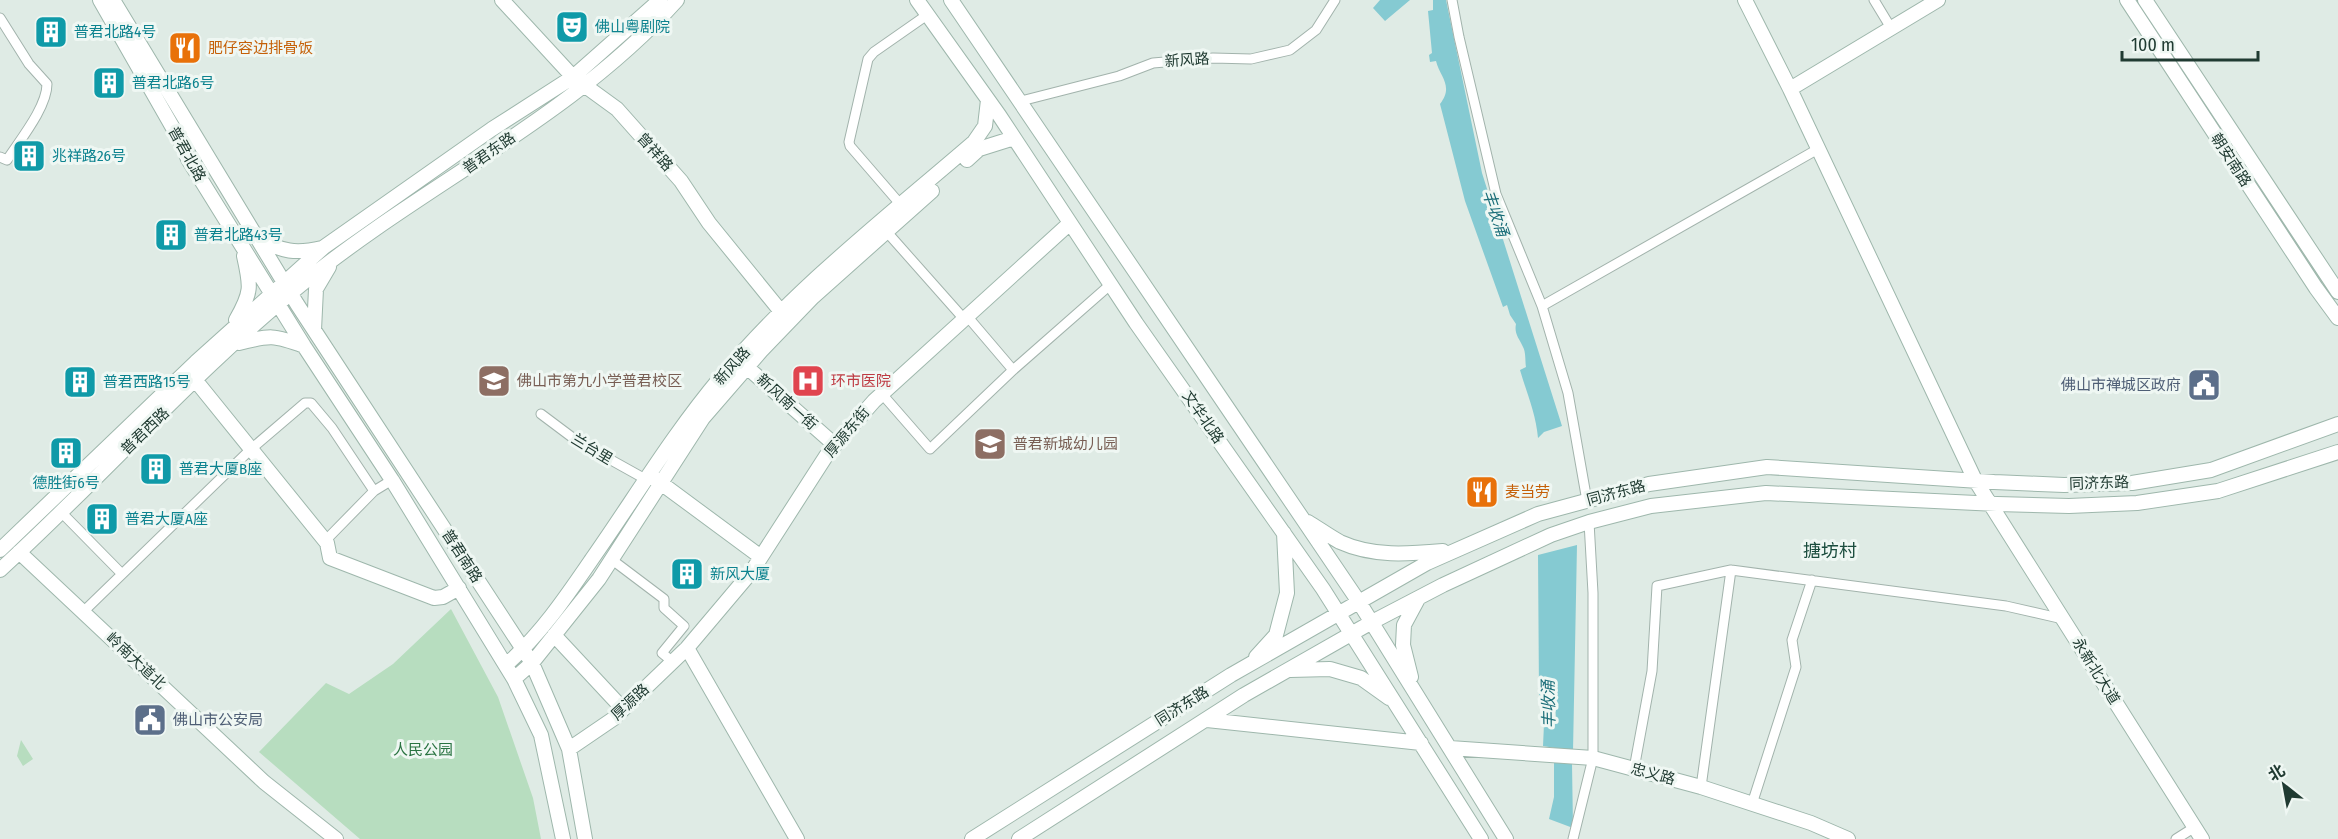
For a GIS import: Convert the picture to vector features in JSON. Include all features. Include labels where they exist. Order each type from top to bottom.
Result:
[{"type":"main road","name":"普君北路","points":[[100,0],[181,142],[188,159],[275,299]]},
{"type":"main road","name":"普君北路","points":[[113,0],[287,288]]},
{"type":"main road","name":"曾祥路","points":[[502,0],[573,77],[617,109],[681,181],[709,223],[786,316]]},
{"type":"main road","name":"普君东路","points":[[287,288],[324,247],[492,129],[573,77],[660,0]]},
{"type":"main road","name":"普君东路","points":[[287,288],[332,261],[586,86],[677,0]]},
{"type":"main road","name":"文华北路","points":[[916,0],[988,100],[1111,284],[1352,633],[1481,839]]},
{"type":"main road","name":"文华北路","points":[[951,0],[1359,602],[1506,839]]},
{"type":"main road","name":"永新北大道","points":[[1745,0],[1790,89],[1975,480],[2199,833]]},
{"type":"main road","points":[[1790,89],[1938,0]]},
{"type":"main road","name":"朝安南路","points":[[2127,0],[2338,318]]},
{"type":"main road","name":"朝安南路","points":[[2145,0],[2338,292]]},
{"type":"main road","name":"新风路","points":[[786,316],[796,297],[974,142],[985,126],[988,100]]},
{"type":"main road","name":"新风路","points":[[507,665],[524,650],[555,613],[653,479],[703,418],[743,363],[786,316],[813,297],[979,149],[1014,138]]},
{"type":"main road","name":"厚源东街","points":[[687,648],[752,571],[835,445],[882,394],[1070,223]]},
{"type":"main road","points":[[258,237],[273,247],[289,251],[303,252],[324,247]]},
{"type":"main road","points":[[240,242],[250,283],[249,292],[231,340],[272,336],[283,337],[304,346]]},
{"type":"main road","points":[[314,330],[316,289],[332,261]]},
{"type":"main road","name":"普君西路","points":[[0,570],[196,381],[231,340],[287,288]]},
{"type":"main road","name":"普君南路","points":[[287,288],[532,663],[569,749],[585,839]]},
{"type":"main road","name":"普君南路","points":[[275,299],[392,480],[507,665],[541,735],[563,839]]},
{"type":"main road","name":"普君西路","points":[[0,550],[196,362],[231,340]]},
{"type":"main road","name":"新风南一街","points":[[743,363],[835,445]]},
{"type":"main road","name":"普君南路","points":[[196,381],[325,541],[330,558],[434,598],[443,597],[459,588]]},
{"type":"main road","points":[[2331,427],[2338,418]]},
{"type":"main road","name":"同济东路","points":[[972,839],[1247,666],[1427,563],[1538,514],[1649,484],[1767,467],[2064,485],[2132,483],[2211,470],[2331,427]]},
{"type":"main road","name":"同济东路","points":[[1018,839],[1288,670],[1352,633],[1418,598],[1551,535],[1589,522],[1651,506],[1766,493],[1989,504],[2069,506],[2137,503],[2218,491],[2336,454]]},
{"type":"main road","points":[[653,479],[761,557]]},
{"type":"main road","name":"新风路","points":[[514,679],[532,663],[598,579],[653,479]]},
{"type":"main road","points":[[1303,518],[1340,541],[1369,551],[1406,555],[1457,550]]},
{"type":"main road","points":[[1247,666],[1276,635],[1287,593],[1284,533]]},
{"type":"main road","name":"岭南大道北","points":[[19,552],[264,782],[336,839]]},
{"type":"main road","points":[[1414,691],[1403,645],[1404,625],[1418,598]]},
{"type":"main road","points":[[554,635],[623,709]]},
{"type":"main road","points":[[687,648],[797,839]]},
{"type":"main road","name":"厚源路","points":[[569,749],[613,718],[687,648]]},
{"type":"main road","points":[[1288,670],[1330,669],[1361,678],[1396,703]]},
{"type":"main road","points":[[1207,720],[1421,743]]},
{"type":"main road","name":"忠义路","points":[[1450,748],[1589,758],[1701,787],[1811,824],[1848,839]]},
{"type":"street","name":"新风路","points":[[1021,101],[1119,76],[1154,63],[1213,58],[1251,59],[1290,50],[1317,30],[1335,0]]},
{"type":"street","points":[[1452,0],[1496,194],[1542,306],[1568,393],[1587,501]]},
{"type":"street","points":[[1874,0],[1891,28]]},
{"type":"street","points":[[901,205],[850,146],[849,141],[868,59],[874,52],[927,15]]},
{"type":"street","points":[[0,18],[29,64],[47,84],[47,93],[42,105],[7,160],[0,157]]},
{"type":"street","points":[[1542,306],[1818,149]]},
{"type":"street","points":[[886,231],[1013,370]]},
{"type":"street","points":[[882,394],[930,449],[1013,370],[1111,284]]},
{"type":"street","points":[[83,612],[250,450],[305,403],[311,403],[332,428],[374,491]]},
{"type":"street","name":"兰台里","points":[[541,414],[577,441],[653,479]]},
{"type":"street","points":[[325,541],[374,491],[392,480]]},
{"type":"street","points":[[61,512],[122,574]]},
{"type":"street","points":[[1573,839],[1589,758],[1593,593],[1589,522]]},
{"type":"street","points":[[611,559],[664,599],[664,608],[684,626],[662,653],[673,662]]},
{"type":"street","points":[[1634,769],[1652,671],[1657,586],[1731,570],[2006,606],[2063,619]]},
{"type":"street","points":[[1701,787],[1731,570]]},
{"type":"street","points":[[1752,804],[1796,668],[1792,640],[1812,580]]},
{"type":"street","points":[[2176,839],[2199,833]]},
{"type":"green space","name":"人民公园","points":[[451,609],[498,697],[533,798],[541,839],[360,839],[259,752],[326,683],[349,694],[393,664]]},
{"type":"green space","points":[[21,740],[33,759],[23,766],[17,756]]},
{"type":"water","points":[[1380,0],[1410,0],[1385,21],[1373,8]]},
{"type":"water","points":[[1433,0],[1446,0],[1482,173],[1562,426],[1544,432],[1538,438],[1533,412],[1520,370],[1526,367],[1524,349],[1507,305],[1503,307],[1465,201],[1440,104],[1446,92],[1445,82],[1436,61],[1430,62],[1429,55],[1432,53],[1428,11],[1433,10]]},
{"type":"water","points":[[1577,545],[1573,751],[1543,746],[1544,724],[1556,719],[1555,700],[1539,695],[1538,555]]},
{"type":"water","points":[[1554,762],[1572,764],[1573,828],[1549,819],[1554,797]]},
{"type":"place","name":"佛山粤剧院","points":[[572,27]]},
{"type":"place","name":"普君北路4号","points":[[51,32]]},
{"type":"place","name":"肥仔容边排骨饭","points":[[185,48]]},
{"type":"place","name":"普君北路6号","points":[[109,83]]},
{"type":"place","name":"兆祥路26号","points":[[29,156]]},
{"type":"place","name":"普君北路43号","points":[[171,235]]},
{"type":"place","name":"佛山市第九小学普君校区","points":[[494,381]]},
{"type":"place","name":"环市医院","points":[[808,381]]},
{"type":"place","name":"普君西路15号","points":[[80,382]]},
{"type":"place","name":"佛山市禅城区政府","points":[[2204,385]]},
{"type":"place","name":"普君新城幼儿园","points":[[990,444]]},
{"type":"place","name":"德胜街6号","points":[[66,453]]},
{"type":"place","name":"普君大厦B座","points":[[156,469]]},
{"type":"place","name":"麦当劳","points":[[1482,492]]},
{"type":"place","name":"普君大厦A座","points":[[102,519]]},
{"type":"place","name":"新风大厦","points":[[687,574]]},
{"type":"place","name":"佛山市公安局","points":[[150,720]]},
{"type":"district","name":"搪坊村","points":[[1830,551]]},
{"type":"water label","name":"丰收涌","points":[[1496,213]]},
{"type":"water label","name":"丰收涌","points":[[1548,704]]}]
